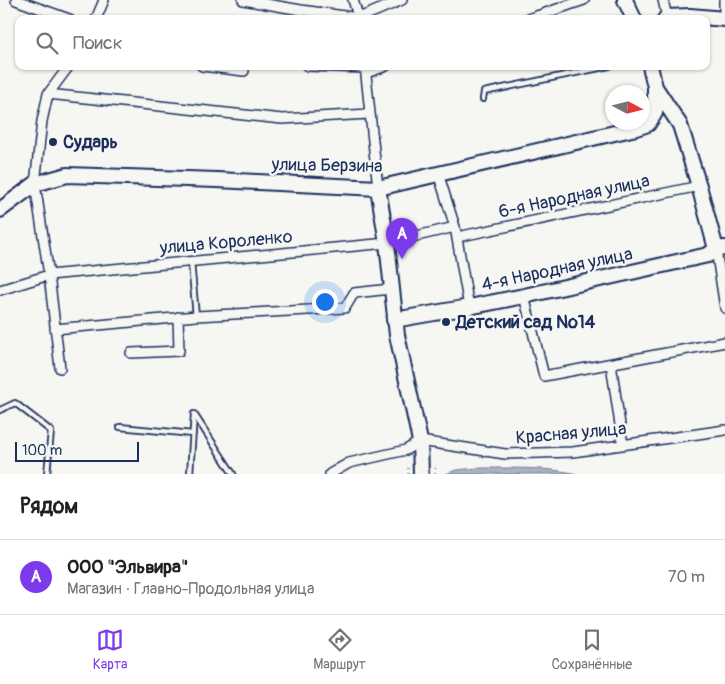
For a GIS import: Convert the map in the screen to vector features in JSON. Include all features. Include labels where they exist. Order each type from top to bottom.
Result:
[{"type":"street","points":[[16,0],[58,15]]},
{"type":"street","points":[[98,15],[104,0]]},
{"type":"street","points":[[243,0],[337,15]]},
{"type":"street","points":[[353,0],[358,15]]},
{"type":"street","points":[[366,15],[402,0]]},
{"type":"street","points":[[540,15],[584,0]]},
{"type":"street","points":[[625,0],[632,15]]},
{"type":"street","points":[[663,0],[666,15]]},
{"type":"street","points":[[710,18],[725,19],[724,0]]},
{"type":"street","points":[[60,368],[35,184],[42,121],[48,94],[66,70]]},
{"type":"street","points":[[236,70],[244,71]]},
{"type":"street","points":[[365,70],[378,188],[387,244],[396,335],[420,441],[416,474]]},
{"type":"street","points":[[651,70],[655,87],[680,125],[721,248],[725,308]]},
{"type":"street","name":"улица Берзина","points":[[0,210],[35,184],[67,176],[217,180],[378,188],[648,124],[655,113],[655,87]]},
{"type":"street","points":[[48,94],[282,120],[370,114]]},
{"type":"street","points":[[438,173],[455,227],[469,308]]},
{"type":"street","name":"6-я Народная улица","points":[[457,237],[699,186]]},
{"type":"street","name":"улица Короленко","points":[[0,290],[48,275],[387,244],[455,227]]},
{"type":"street","name":"4-я Народная улица","points":[[394,320],[469,308],[524,296],[708,255],[721,248]]},
{"type":"street","points":[[55,329],[178,317],[345,308],[354,293],[391,289]]},
{"type":"street","points":[[524,296],[544,376],[725,342]]},
{"type":"street","points":[[130,353],[178,351],[178,317]]},
{"type":"street","points":[[611,364],[622,445]]},
{"type":"street","name":"Красная улица","points":[[420,441],[505,454],[573,452],[725,430]]},
{"type":"street","points":[[330,474],[350,463],[406,450],[420,441]]},
{"type":"lane","points":[[483,99],[484,92],[590,70]]},
{"type":"lane","points":[[191,262],[196,316]]},
{"type":"lane","points":[[0,410],[15,403],[51,431],[47,474]]},
{"type":"lane","points":[[190,474],[194,414],[233,474]]},
{"type":"lane","points":[[120,427],[193,434]]},
{"type":"path","points":[[408,464],[416,474]]},
{"type":"path","points":[[435,474],[436,464]]},
{"type":"shaded area","points":[[478,468],[541,469],[578,474],[446,474],[456,470]]},
{"type":"place","name":"Сударь","points":[[53,142]]},
{"type":"place","name":"ООО \"Эльвира\"","points":[[402,259]]},
{"type":"place","name":"Детский сад №14","points":[[446,322]]}]
